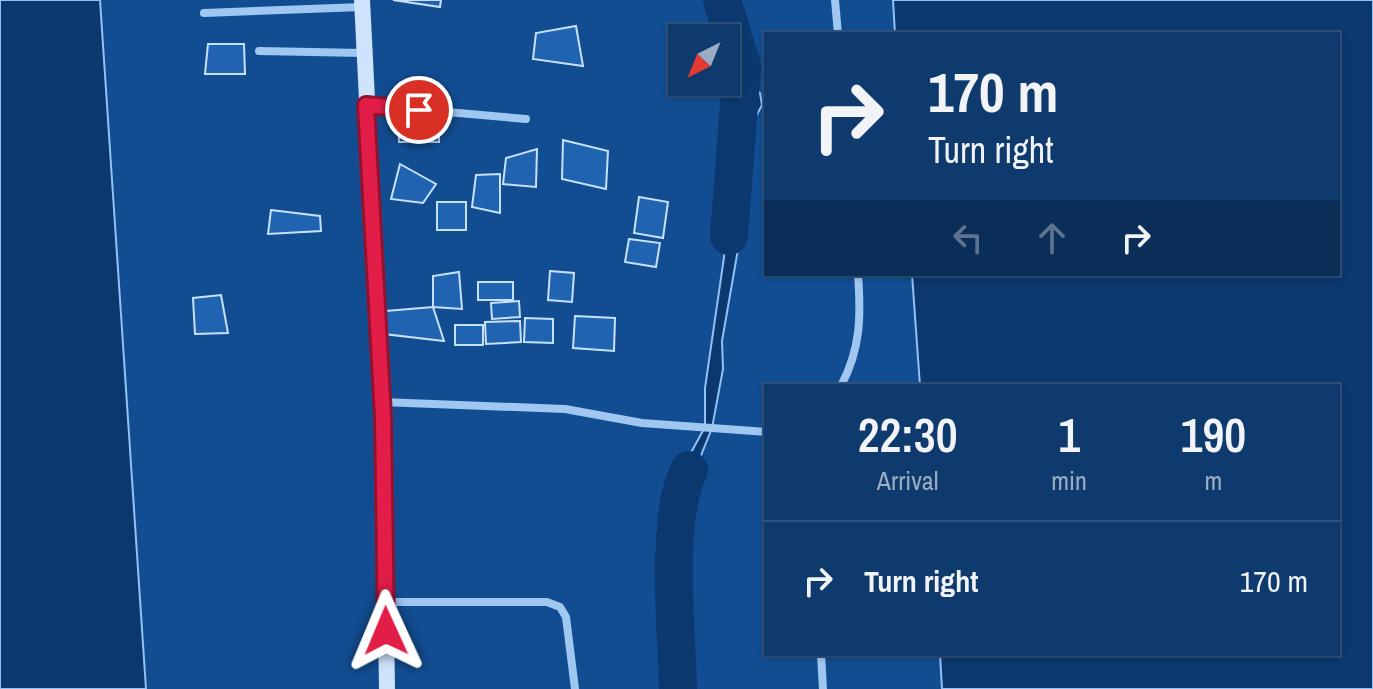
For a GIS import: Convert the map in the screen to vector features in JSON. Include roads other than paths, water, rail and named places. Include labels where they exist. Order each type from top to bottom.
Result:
[{"type":"main road","points":[[362,4],[382,402],[387,689]]},
{"type":"street","points":[[835,0],[838,32]]},
{"type":"street","points":[[204,13],[362,4]]},
{"type":"street","points":[[259,51],[364,53]]},
{"type":"street","points":[[366,105],[526,119]]},
{"type":"street","points":[[842,384],[855,360],[862,320],[858,276]]},
{"type":"street","points":[[382,402],[565,409],[642,423],[764,432]]},
{"type":"street","points":[[385,602],[547,602],[560,607],[566,617],[575,689]]},
{"type":"street","points":[[821,656],[823,689]]},
{"type":"water","points":[[0,0],[100,0],[146,689],[0,689]]},
{"type":"water","points":[[893,0],[1373,0],[1373,689],[942,689],[940,656],[1340,656],[1340,384],[920,384],[912,276],[1340,276],[1340,32],[895,32]]},
{"type":"water","points":[[745,83],[760,93],[762,105],[754,120],[745,209],[722,341],[723,369],[712,428],[681,505],[667,565],[682,689],[670,689],[656,555],[658,524],[676,480],[705,427],[705,388],[741,140],[733,97],[740,96],[740,89]]},
{"type":"waterway","points":[[722,0],[742,66],[729,236]]},
{"type":"waterway","points":[[678,689],[674,547],[681,492],[689,470]]}]
